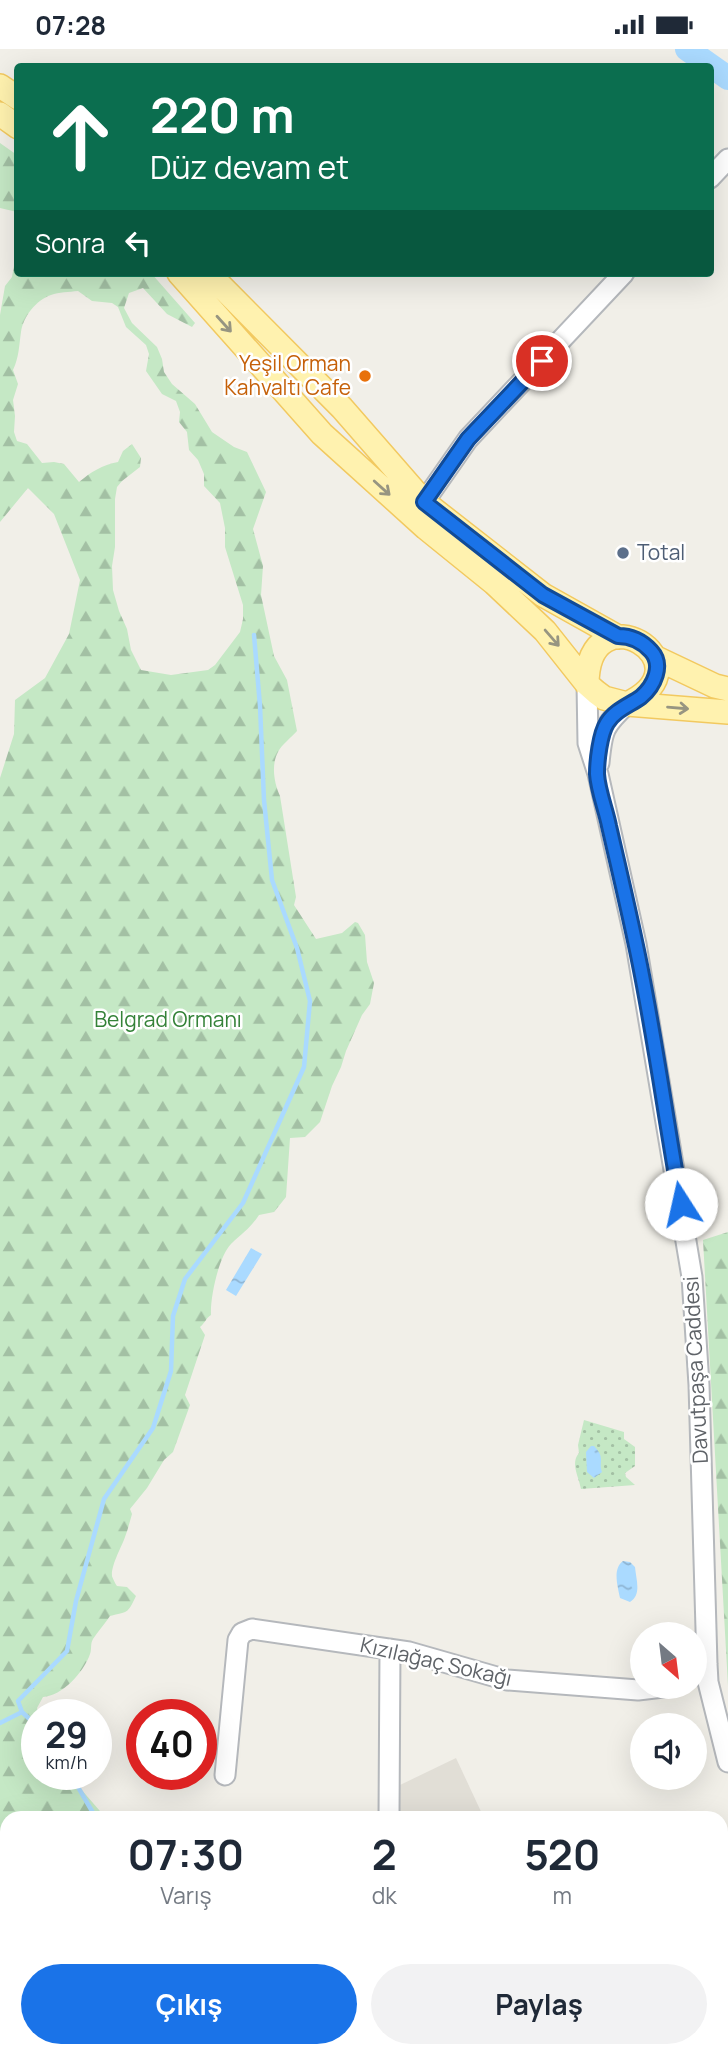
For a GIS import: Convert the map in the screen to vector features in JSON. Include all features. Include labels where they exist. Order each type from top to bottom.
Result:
[{"type":"main road","points":[[183,277],[322,434],[426,528],[494,583],[545,631],[587,684],[604,698],[627,704],[728,712]]},
{"type":"main road","points":[[212,277],[342,408],[424,502],[543,595],[618,636]]},
{"type":"main road","points":[[587,684],[587,667],[597,649],[604,642],[618,636],[627,636],[650,650],[656,658],[715,687],[728,689]]},
{"type":"main road","points":[[627,704],[640,698],[654,680],[656,658]]},
{"type":"street","points":[[714,175],[728,159]]},
{"type":"street","points":[[424,502],[468,439],[620,277]]},
{"type":"street","name":"Davutpaşa Caddesi","points":[[587,684],[589,743],[636,944],[692,1277],[699,1385],[701,1622]]},
{"type":"street","points":[[597,774],[601,738],[608,722],[627,704]]},
{"type":"street","name":"Kızılağaç Sokağı","points":[[225,1775],[238,1640],[242,1633],[252,1629],[409,1652],[507,1680],[630,1689]]},
{"type":"street","points":[[389,1811],[390,1649]]},
{"type":"street","name":"Davutpaşa Caddesi","points":[[707,1698],[728,1762]]},
{"type":"shaded area","points":[[456,1758],[481,1811],[400,1811],[400,1785]]},
{"type":"green space","points":[[0,143],[14,153],[14,211],[0,208]]},
{"type":"green space","name":"Belgrad Ormanı","points":[[14,266],[14,277],[155,277],[195,323],[192,327],[167,314],[143,288],[129,293],[124,308],[132,323],[157,347],[164,372],[172,384],[195,404],[212,432],[234,447],[247,452],[266,492],[253,529],[263,566],[261,595],[274,656],[287,680],[297,731],[280,749],[274,768],[296,897],[294,905],[316,939],[342,933],[355,922],[358,923],[365,935],[367,962],[374,983],[370,1004],[362,1015],[346,1051],[320,1122],[305,1137],[290,1138],[286,1197],[274,1212],[259,1215],[231,1244],[219,1267],[211,1315],[200,1327],[205,1335],[185,1395],[190,1405],[173,1452],[164,1460],[130,1509],[132,1514],[129,1525],[113,1567],[112,1576],[117,1586],[127,1587],[136,1596],[129,1609],[110,1616],[92,1641],[87,1661],[65,1688],[42,1699],[21,1699],[21,1790],[82,1790],[100,1811],[0,1811],[0,778],[14,734],[15,700],[45,678],[69,634],[80,580],[54,514],[28,488],[0,522],[0,315],[5,286],[12,277]],"holes":[[[78,291],[92,301],[112,303],[118,307],[126,327],[146,345],[149,354],[146,371],[162,394],[176,401],[180,412],[179,422],[187,432],[189,450],[198,460],[204,474],[204,486],[220,503],[225,528],[225,547],[243,605],[243,619],[240,632],[215,665],[208,670],[171,675],[141,670],[131,650],[127,629],[113,590],[112,566],[117,487],[140,467],[141,458],[132,444],[123,451],[118,462],[97,469],[79,482],[64,464],[42,463],[27,444],[17,441],[14,432],[13,400],[18,384],[13,370],[22,326],[35,305],[45,297],[57,293]]]},
{"type":"green space","points":[[728,1232],[728,1686],[703,1240]]},
{"type":"green space","points":[[584,1420],[624,1432],[624,1439],[635,1447],[635,1466],[625,1473],[635,1485],[581,1489],[575,1461],[579,1453],[578,1445]]},
{"type":"water","points":[[251,1248],[262,1254],[236,1296],[226,1290]]},
{"type":"water","points":[[591,1446],[598,1450],[601,1457],[602,1472],[594,1478],[587,1472],[586,1452]]},
{"type":"water","points":[[623,1561],[630,1562],[635,1567],[637,1591],[630,1602],[620,1598],[617,1584],[618,1569]]},
{"type":"waterway","points":[[687,49],[707,63]]},
{"type":"waterway","points":[[714,68],[728,78]]},
{"type":"waterway","points":[[21,1709],[18,1701],[67,1651],[76,1601],[104,1499],[153,1428],[171,1371],[173,1316],[185,1279],[243,1203],[304,1067],[310,1001],[297,948],[272,880],[264,800],[254,635]]},
{"type":"waterway","points":[[0,1723],[21,1712]]},
{"type":"waterway","points":[[80,1790],[92,1811]]},
{"type":"place","name":"Yeşil Orman Kahvaltı Cafe","points":[[365,376]]},
{"type":"place","name":"Total","points":[[623,553]]},
{"type":"route","points":[[542,361],[468,439],[424,502],[543,595],[618,636],[627,636],[644,644],[656,658],[657,669],[648,689],[608,722],[601,738],[597,774],[636,944],[681,1204]]}]
